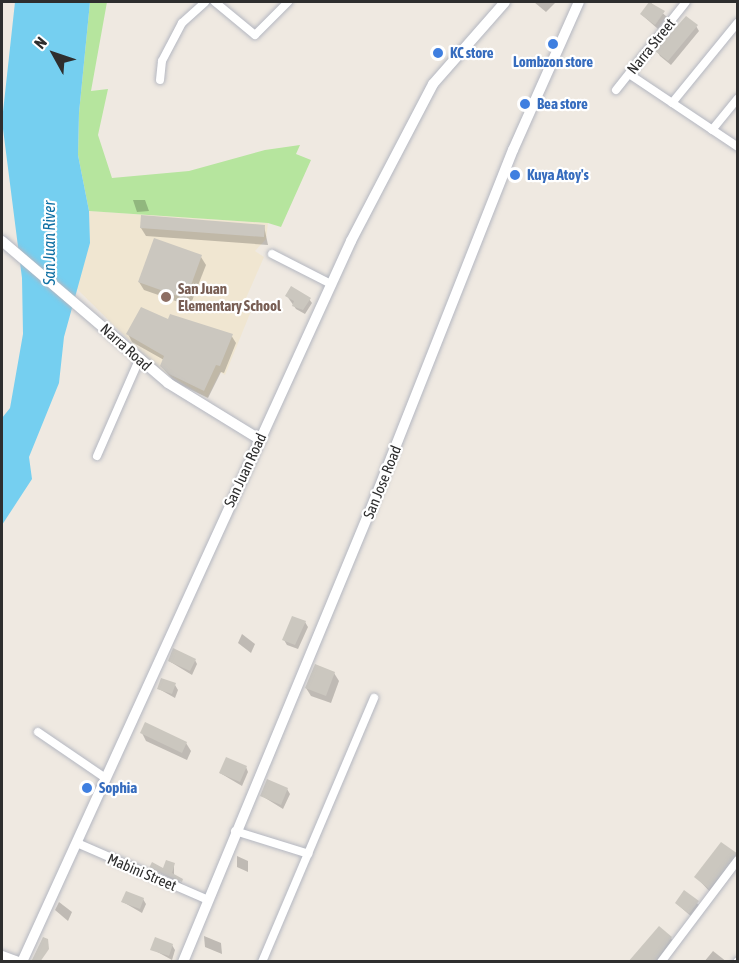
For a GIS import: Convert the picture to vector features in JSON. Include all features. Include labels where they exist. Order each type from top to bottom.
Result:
[{"type":"street","points":[[160,80],[162,61],[182,23],[205,2]]},
{"type":"street","points":[[215,2],[255,35],[288,2]]},
{"type":"street","name":"San Juan Road","points":[[21,962],[331,284],[433,84],[505,2]]},
{"type":"street","name":"San Jose Road","points":[[183,962],[235,831],[373,506],[513,150],[579,2]]},
{"type":"street","name":"Narra Street","points":[[616,90],[686,2]]},
{"type":"street","points":[[672,103],[738,22]]},
{"type":"street","points":[[629,74],[738,147]]},
{"type":"street","points":[[712,130],[738,98]]},
{"type":"street","name":"Narra Road","points":[[2,241],[96,320],[139,360],[188,398],[259,439]]},
{"type":"street","points":[[272,254],[331,284]]},
{"type":"street","points":[[97,456],[139,360]]},
{"type":"street","points":[[262,962],[374,698]]},
{"type":"street","points":[[38,732],[104,777]]},
{"type":"street","points":[[235,831],[309,854]]},
{"type":"street","name":"Mabini Street","points":[[77,843],[208,900]]},
{"type":"street","points":[[661,962],[738,860]]},
{"type":"street","points":[[2,955],[21,962]]},
{"type":"shaded area","name":"San Juan Elementary School","points":[[89,211],[268,223],[266,239],[255,251],[264,257],[243,305],[251,311],[225,375],[220,372],[207,398],[158,369],[76,288],[90,243]]},
{"type":"green space","points":[[90,2],[107,2],[91,91],[108,89],[98,135],[112,178],[189,171],[265,150],[300,145],[296,154],[311,160],[281,227],[268,223],[89,211],[78,155],[79,113]]},
{"type":"water","name":"San Juan River","points":[[15,2],[90,2],[79,113],[78,155],[89,211],[90,243],[64,337],[59,383],[29,457],[32,479],[2,525],[2,418],[10,408],[23,334],[22,278],[2,121]]},
{"type":"building","points":[[649,2],[665,11],[655,25],[640,14]]},
{"type":"building","points":[[686,16],[698,25],[668,61],[655,51]]},
{"type":"building","points":[[141,215],[265,225],[264,237],[140,228]]},
{"type":"building","points":[[154,238],[202,255],[186,299],[138,282]]},
{"type":"building","points":[[291,286],[311,298],[303,310],[292,306],[294,301],[285,296]]},
{"type":"building","points":[[141,307],[168,319],[170,314],[233,334],[220,366],[216,365],[204,391],[169,374],[160,366],[164,356],[126,334]]},
{"type":"building","points":[[292,616],[306,621],[295,645],[282,640]]},
{"type":"building","points":[[173,648],[196,659],[190,671],[168,661]]},
{"type":"building","points":[[315,664],[335,672],[326,696],[305,688]]},
{"type":"building","points":[[161,678],[176,683],[172,694],[157,689]]},
{"type":"building","points":[[145,722],[187,742],[182,753],[140,733]]},
{"type":"building","points":[[226,757],[247,766],[240,782],[219,773]]},
{"type":"building","points":[[267,779],[288,788],[281,805],[260,796]]},
{"type":"building","points":[[721,842],[738,854],[709,889],[694,877]]},
{"type":"building","points":[[166,860],[175,863],[172,873],[183,879],[182,882],[149,868],[152,862],[163,868]]},
{"type":"building","points":[[684,890],[699,901],[689,914],[675,903]]},
{"type":"building","points":[[126,891],[144,898],[140,909],[121,902]]},
{"type":"building","points":[[659,926],[672,937],[655,962],[628,962]]},
{"type":"building","points":[[43,937],[48,939],[49,949],[40,962],[31,962]]},
{"type":"building","points":[[155,937],[173,944],[169,956],[150,950]]},
{"type":"place","name":"Lombzon store","points":[[553,44]]},
{"type":"place","name":"KC store","points":[[438,53]]},
{"type":"place","name":"Bea store","points":[[525,104]]},
{"type":"place","name":"Kuya Atoy's","points":[[515,175]]},
{"type":"place","name":"San Juan Elementary School","points":[[166,297]]},
{"type":"place","name":"Sophia","points":[[87,788]]}]
